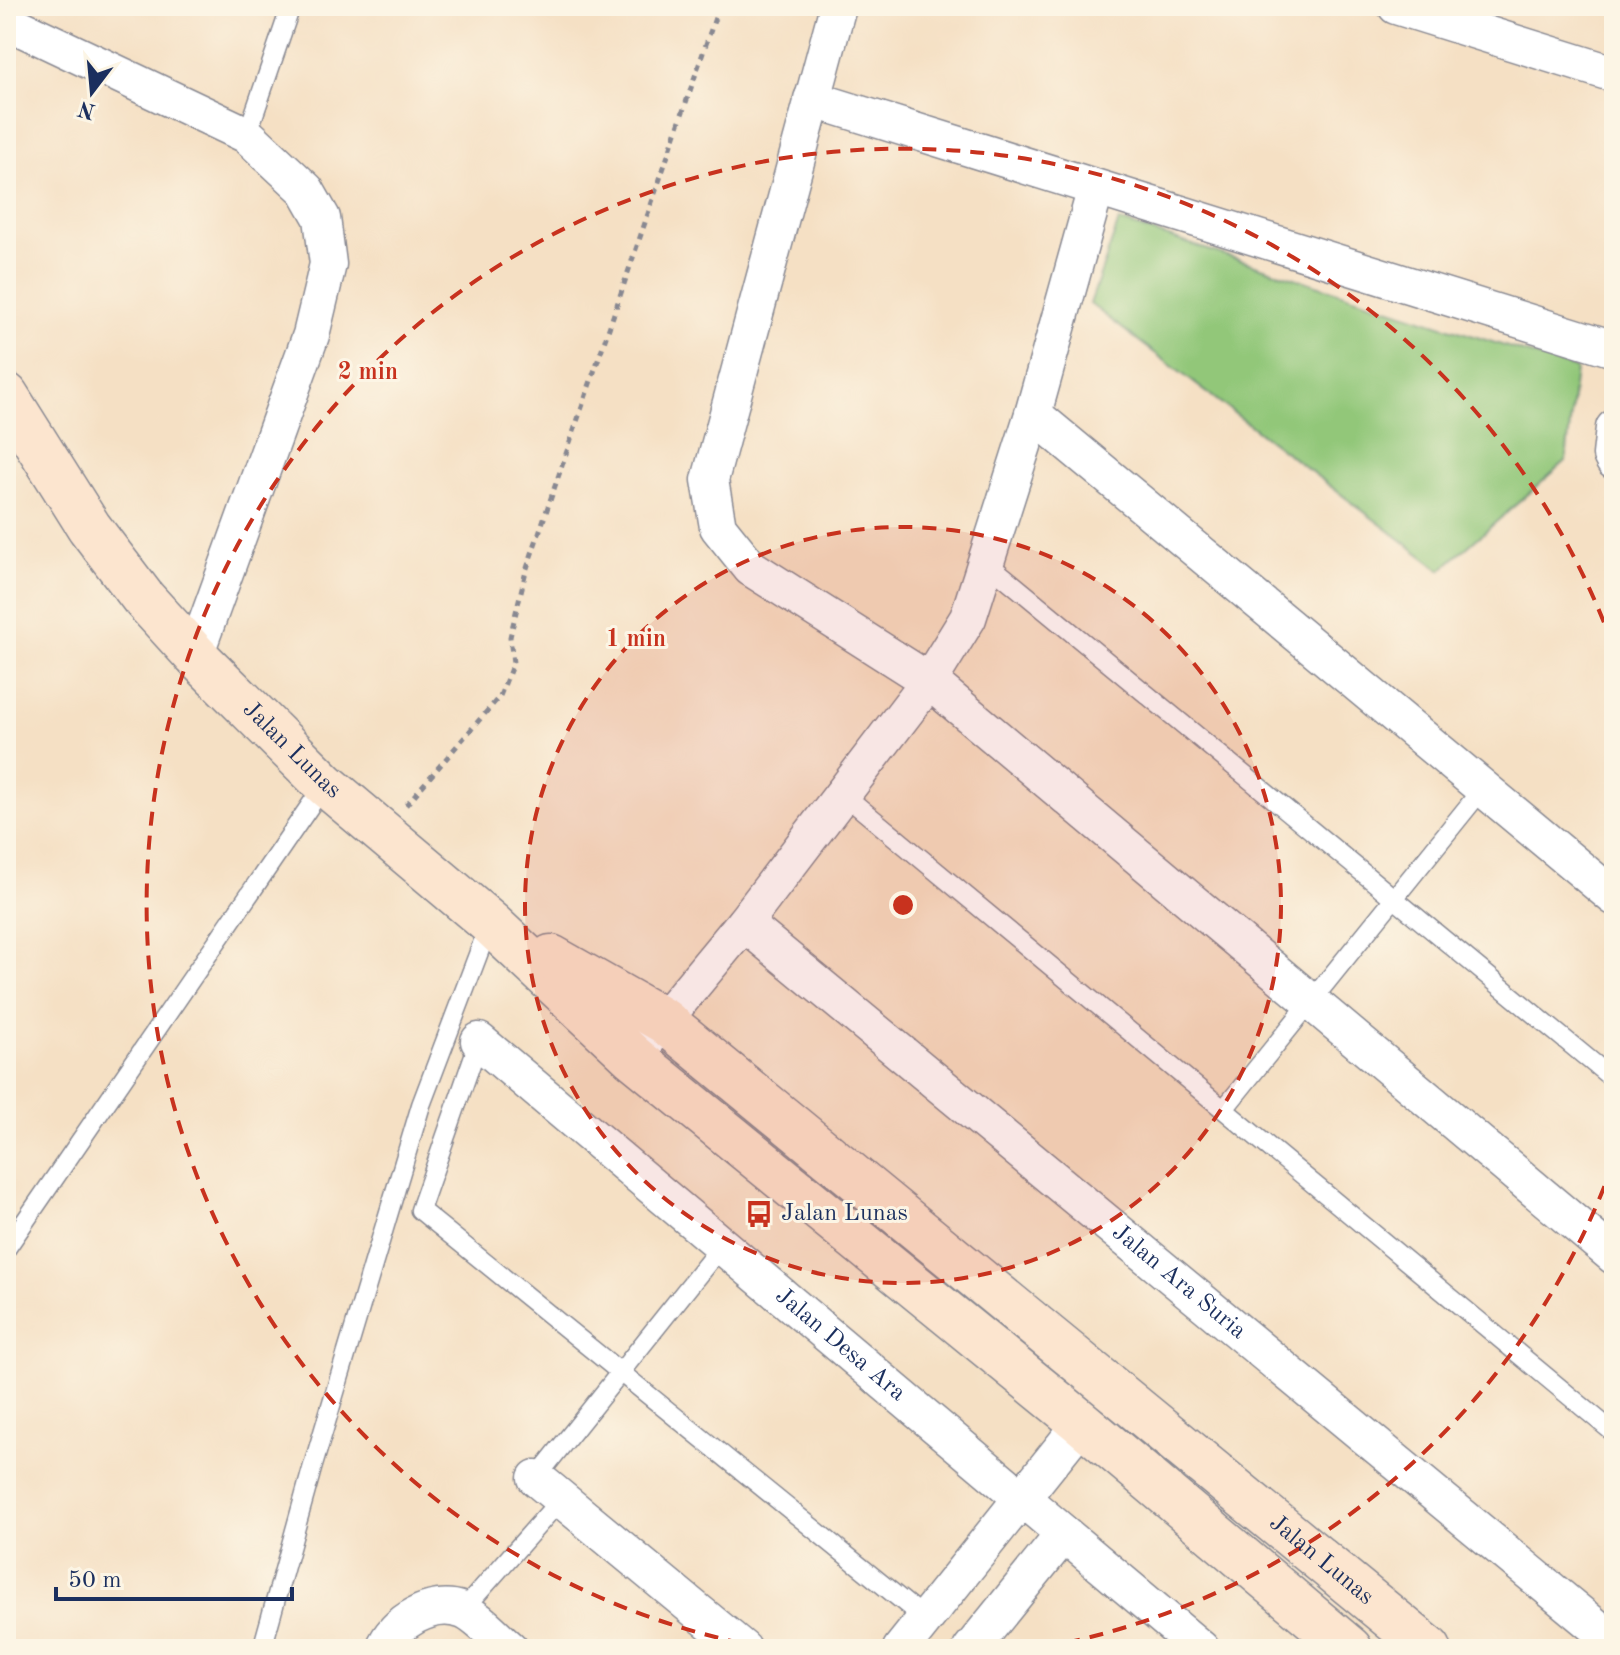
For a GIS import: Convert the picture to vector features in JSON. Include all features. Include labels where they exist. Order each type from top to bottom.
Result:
[{"type":"main road","name":"Jalan Lunas","points":[[6,395],[89,527],[143,598],[195,655],[325,784],[490,923],[633,1057],[1082,1423],[1350,1649]]},
{"type":"main road","name":"Jalan Lunas","points":[[490,923],[664,1021],[1429,1649]]},
{"type":"street","points":[[838,6],[710,480],[718,527],[751,568],[929,681],[1614,1256]]},
{"type":"street","points":[[1396,6],[1614,74]]},
{"type":"street","points":[[6,21],[247,135],[306,190],[322,218],[328,264],[311,335],[195,655]]},
{"type":"street","points":[[812,99],[1614,349]]},
{"type":"street","points":[[633,1057],[744,923],[843,794],[929,681],[968,618],[1033,414],[1096,188]]},
{"type":"street","points":[[1033,414],[1614,897]]},
{"type":"street","points":[[1614,428],[1611,455],[1614,461]]},
{"type":"street","name":"Jalan Ara Suria","points":[[744,923],[1614,1642]]},
{"type":"street","name":"Jalan Desa Ara","points":[[479,1041],[1201,1649]]},
{"type":"street","points":[[901,1649],[1082,1423]]},
{"type":"street","points":[[548,1488],[743,1649]]},
{"type":"street","points":[[973,1648],[1064,1534]]},
{"type":"street","points":[[384,1649],[389,1638],[409,1620],[426,1611],[444,1607],[463,1610],[510,1649]]},
{"type":"lane","points":[[247,135],[291,6]]},
{"type":"lane","points":[[985,561],[1614,1080]]},
{"type":"lane","points":[[6,1249],[325,784]]},
{"type":"lane","points":[[1224,1109],[1483,788]]},
{"type":"lane","points":[[843,794],[1614,1433]]},
{"type":"lane","points":[[262,1649],[312,1469],[421,1105],[490,923]]},
{"type":"lane","points":[[479,1041],[420,1210],[925,1619]]},
{"type":"lane","points":[[463,1610],[548,1488],[621,1371],[722,1245]]},
{"type":"path","points":[[382,833],[500,696],[513,663],[510,637],[526,571],[719,6]]},
{"type":"green space","points":[[1119,221],[1576,369],[1566,461],[1441,570],[1090,304]]},
{"type":"place","name":"Jalan Lunas","points":[[759,1214]]}]
